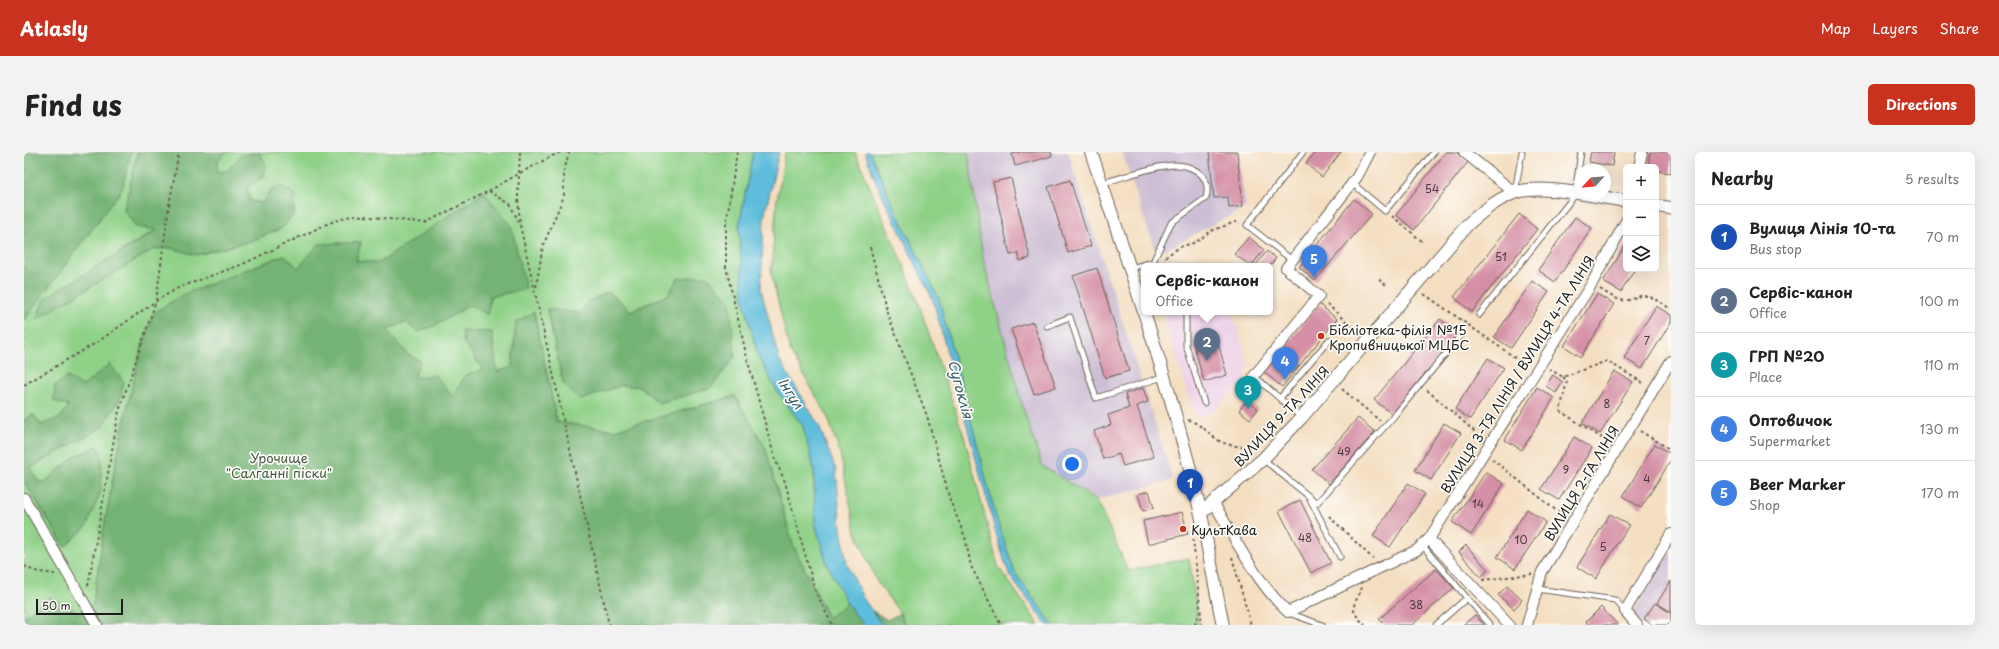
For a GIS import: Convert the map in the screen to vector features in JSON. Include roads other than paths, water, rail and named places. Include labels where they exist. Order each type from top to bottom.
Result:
[{"type":"street","points":[[1091,152],[1141,304]]},
{"type":"street","points":[[1254,376],[1319,296],[1286,268],[1352,183],[1370,152]]},
{"type":"street","points":[[1464,152],[1515,193]]},
{"type":"street","points":[[1640,164],[1642,152]]},
{"type":"street","name":"ВУЛИЦЯ 9-ТА ЛІНІЯ","points":[[1201,513],[1263,459],[1302,418],[1413,286],[1468,224],[1487,208],[1515,193],[1529,190],[1544,190],[1575,194]]},
{"type":"street","name":"ВУЛИЦЯ 9-ТА ЛІНІЯ","points":[[1611,199],[1623,201]]},
{"type":"street","points":[[1659,206],[1671,208]]},
{"type":"street","name":"ВУЛИЦЯ 3-ТЯ ЛІНІЯ / ВУЛИЦЯ 4-ТА ЛІНІЯ","points":[[1426,542],[1591,284],[1623,226]]},
{"type":"street","points":[[1144,315],[1175,416],[1201,513],[1223,625]]},
{"type":"street","name":"ВУЛИЦЯ 2-ГА ЛІНІЯ","points":[[1527,625],[1542,572],[1671,361]]},
{"type":"street","points":[[24,498],[84,605],[97,625]]},
{"type":"street","points":[[1213,502],[1269,592],[1288,612],[1417,550],[1426,542],[1469,582],[1508,625]]},
{"type":"street","points":[[1637,625],[1625,611],[1671,534]]},
{"type":"lane","points":[[1292,260],[1247,225],[1303,152]]},
{"type":"lane","points":[[1352,183],[1385,211],[1434,152]]},
{"type":"lane","points":[[1515,193],[1522,152]]},
{"type":"lane","points":[[1580,164],[1582,152]]},
{"type":"lane","points":[[1102,183],[1165,165],[1184,165],[1200,173],[1206,180],[1208,190],[1206,198],[1171,223],[1155,263]]},
{"type":"lane","points":[[1478,315],[1575,194]]},
{"type":"lane","points":[[1130,268],[1141,266]]},
{"type":"lane","points":[[1186,315],[1186,345],[1204,403]]},
{"type":"lane","points":[[1047,326],[1070,317],[1096,398],[1163,377]]},
{"type":"lane","points":[[1263,459],[1317,503],[1386,425],[1462,334]]},
{"type":"lane","points":[[1280,398],[1329,340]]},
{"type":"lane","points":[[1254,376],[1302,418]]},
{"type":"lane","points":[[1308,496],[1340,557]]},
{"type":"lane","points":[[1426,542],[1467,598],[1490,625]]},
{"type":"lane","points":[[1537,589],[1614,600],[1625,611]]},
{"type":"lane","points":[[1436,625],[1467,598]]},
{"type":"lane","points":[[1288,612],[1322,625]]},
{"type":"water","name":"Інгул","points":[[753,152],[779,152],[764,218],[761,289],[779,359],[819,426],[836,470],[841,528],[847,564],[863,598],[882,625],[863,625],[847,603],[827,564],[815,523],[814,469],[803,426],[777,391],[758,356],[743,298],[739,227]]},
{"type":"water","name":"Сугоклія","points":[[865,152],[870,152],[890,199],[939,299],[996,517],[1015,573],[1053,625],[1047,625],[1009,575],[995,530],[933,300],[875,180]]},
{"type":"place","name":"Beer Marker","points":[[1314,278]]},
{"type":"place","name":"Бібліотека-філія №15 Кропивницької МЦБС","points":[[1321,336]]},
{"type":"place","name":"Сервіс-канон","points":[[1207,361]]},
{"type":"place","name":"Оптовичок","points":[[1285,380]]},
{"type":"place","name":"ГРП №20","points":[[1248,409]]},
{"type":"place","name":"Вулиця Лінія 10-та","points":[[1190,502]]},
{"type":"place","name":"КультКава","points":[[1183,529]]},
{"type":"park label","name":"Урочище \"Салганні піски\"","points":[[279,464]]}]
